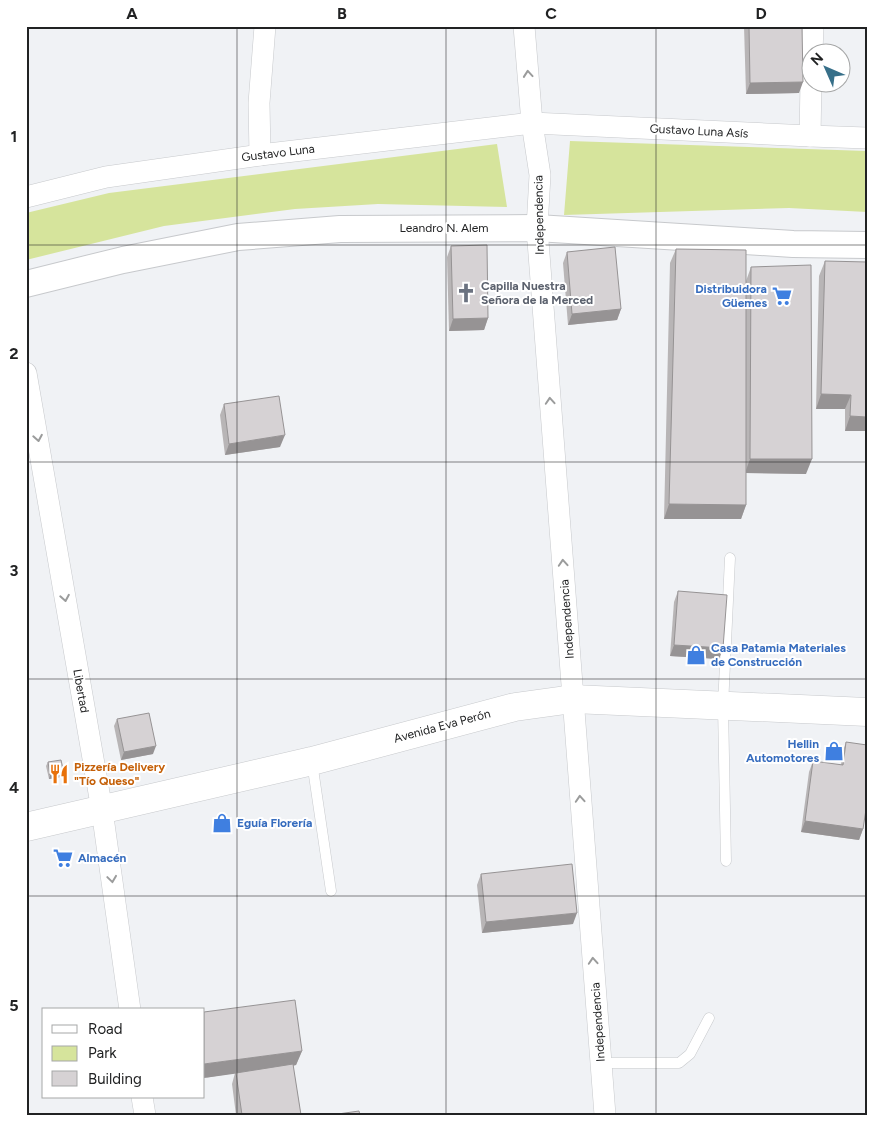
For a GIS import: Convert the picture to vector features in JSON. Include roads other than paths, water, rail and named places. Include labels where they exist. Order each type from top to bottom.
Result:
[{"type":"main road","name":"Avenida Eva Perón","points":[[26,827],[312,760],[516,707],[573,699],[867,712]]},
{"type":"street","points":[[260,154],[259,103],[265,26]]},
{"type":"street","name":"Independencia","points":[[524,26],[532,122],[540,175],[537,228],[605,1115]]},
{"type":"street","points":[[812,42],[813,26]]},
{"type":"street","points":[[810,136],[812,92]]},
{"type":"street","name":"Gustavo Luna","points":[[26,196],[106,177],[260,154],[532,122]]},
{"type":"street","name":"Gustavo Luna Asís","points":[[532,122],[867,138]]},
{"type":"street","name":"Leandro N. Alem","points":[[26,284],[124,260],[238,238],[340,229],[537,228],[794,244],[867,245]]},
{"type":"street","name":"Libertad","points":[[26,373],[102,810],[130,1008]]},
{"type":"street","points":[[142,1098],[144,1115]]},
{"type":"lane","points":[[726,861],[723,706],[730,558]]},
{"type":"lane","points":[[312,760],[331,892]]},
{"type":"lane","points":[[601,1063],[679,1063],[690,1054],[708,1018]]},
{"type":"place","name":"Capilla Nuestra Señora de la Merced","points":[[466,293]]},
{"type":"place","name":"Distribuidora Güemes","points":[[782,296]]},
{"type":"place","name":"Casa Patamia Materiales de Construcción","points":[[696,655]]},
{"type":"place","name":"Hellin Automotores","points":[[834,751]]},
{"type":"place","name":"Pizzería Delivery \"Tío Queso\"","points":[[59,774]]},
{"type":"place","name":"Eguía Florería","points":[[222,823]]},
{"type":"place","name":"Almacén","points":[[63,858]]}]
